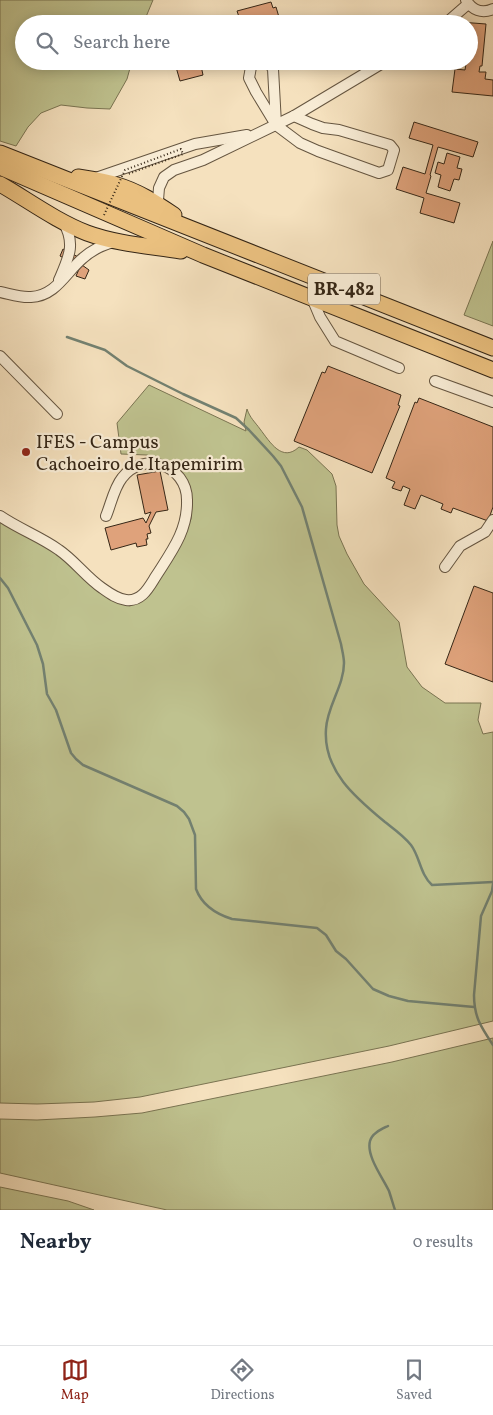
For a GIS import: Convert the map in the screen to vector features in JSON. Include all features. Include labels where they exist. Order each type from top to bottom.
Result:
[{"type":"highway","name":"BR-482","points":[[0,153],[493,348]]},
{"type":"highway","name":"BR-482","points":[[0,167],[203,255],[493,370]]},
{"type":"highway","points":[[47,172],[103,181],[128,189],[160,206],[196,231]]},
{"type":"highway","points":[[0,184],[85,232],[116,241],[203,255]]},
{"type":"lane","points":[[454,15],[467,2],[476,10],[493,9]]},
{"type":"lane","points":[[250,70],[249,78],[276,125],[300,143],[379,173],[388,170],[394,150],[390,145],[312,124],[294,116]]},
{"type":"lane","points":[[273,70],[276,125]]},
{"type":"lane","points":[[160,206],[158,200],[159,188],[168,173],[203,160],[294,116],[371,70]]},
{"type":"lane","points":[[91,179],[196,144],[257,133]]},
{"type":"lane","points":[[57,285],[70,251],[70,237],[63,221]]},
{"type":"lane","points":[[0,292],[24,297],[36,297],[48,293],[69,275],[88,253],[116,241]]},
{"type":"lane","points":[[312,298],[320,317],[335,341],[399,368]]},
{"type":"lane","points":[[0,356],[57,414]]},
{"type":"lane","points":[[435,381],[493,402]]},
{"type":"lane","points":[[0,516],[59,550],[92,580],[110,593],[124,600],[137,598],[146,590],[180,537],[187,511],[187,495],[180,477],[160,463],[132,469],[122,478],[106,516]]},
{"type":"lane","points":[[445,567],[460,546],[485,532],[493,520]]},
{"type":"path","points":[[104,215],[125,170],[181,149],[183,154],[128,174]]},
{"type":"green space","points":[[0,0],[153,0],[147,15],[15,15],[15,70],[130,70],[127,79],[110,109],[61,105],[41,113],[28,127],[16,146],[0,141]]},
{"type":"green space","points":[[493,241],[493,326],[464,315]]},
{"type":"green space","points":[[149,385],[246,431],[244,422],[247,409],[268,440],[277,449],[287,453],[299,447],[307,450],[332,474],[336,486],[339,536],[364,584],[399,622],[407,667],[422,687],[445,703],[481,703],[478,720],[483,734],[493,732],[493,1021],[389,1046],[140,1097],[94,1102],[0,1103],[0,520],[70,558],[116,602],[130,606],[144,599],[177,549],[191,519],[192,500],[185,476],[170,465],[147,455],[121,454],[117,423]]},
{"type":"green space","points":[[493,1038],[493,1210],[167,1210],[0,1173],[0,1119],[37,1120],[142,1113],[392,1062]]},
{"type":"green space","points":[[0,1187],[68,1201],[94,1210],[0,1210]]},
{"type":"building","points":[[271,2],[273,8],[276,7],[278,15],[238,15],[237,11]]},
{"type":"building","points":[[478,23],[486,24],[482,66],[480,66],[479,72],[486,72],[485,79],[493,80],[493,96],[452,92],[455,70],[478,70]]},
{"type":"building","points":[[177,70],[202,70],[203,75],[180,81]]},
{"type":"building","points":[[414,122],[478,142],[473,157],[438,147],[426,193],[460,203],[454,223],[420,213],[424,198],[396,189],[403,167],[425,174],[433,145],[409,138]]},
{"type":"building","points":[[447,153],[460,157],[457,168],[462,169],[459,180],[454,179],[450,191],[438,187],[441,175],[435,173],[438,162],[444,164]]},
{"type":"building","points":[[63,249],[84,260],[82,265],[89,270],[85,279],[76,276],[80,267],[60,256]]},
{"type":"building","points":[[328,366],[401,395],[398,405],[400,406],[372,473],[294,441],[322,372],[325,373]]},
{"type":"building","points":[[419,398],[493,427],[493,507],[488,521],[453,508],[451,513],[441,509],[443,504],[421,495],[415,509],[404,505],[410,489],[403,486],[401,491],[392,488],[395,482],[386,478],[415,402],[417,403]]},
{"type":"building","points":[[160,471],[168,510],[156,512],[149,526],[151,533],[147,534],[147,545],[137,547],[136,543],[111,550],[105,528],[143,518],[146,523],[151,512],[145,514],[137,475]]},
{"type":"building","points":[[474,586],[493,593],[493,682],[445,664]]},
{"type":"waterway","points":[[67,337],[105,350],[127,366],[236,418],[281,466],[302,507],[341,644],[344,663],[343,671],[329,712],[326,729],[326,744],[336,771],[363,803],[408,842],[414,850],[425,876],[432,885],[493,882]]},
{"type":"waterway","points":[[0,578],[8,588],[37,645],[43,664],[47,694],[56,710],[71,753],[83,765],[177,806],[184,812],[195,835],[196,889],[206,904],[215,912],[232,919],[317,928],[326,935],[336,951],[346,959],[373,989],[389,996],[408,1001],[474,1007]]},
{"type":"waterway","points":[[493,884],[492,891],[481,916],[474,995],[475,1010],[479,1022],[493,1045]]},
{"type":"waterway","points":[[388,1126],[373,1136],[369,1147],[376,1167],[389,1191],[395,1210]]},
{"type":"place","name":"IFES - Campus Cachoeiro de Itapemirim","points":[[26,452]]}]
